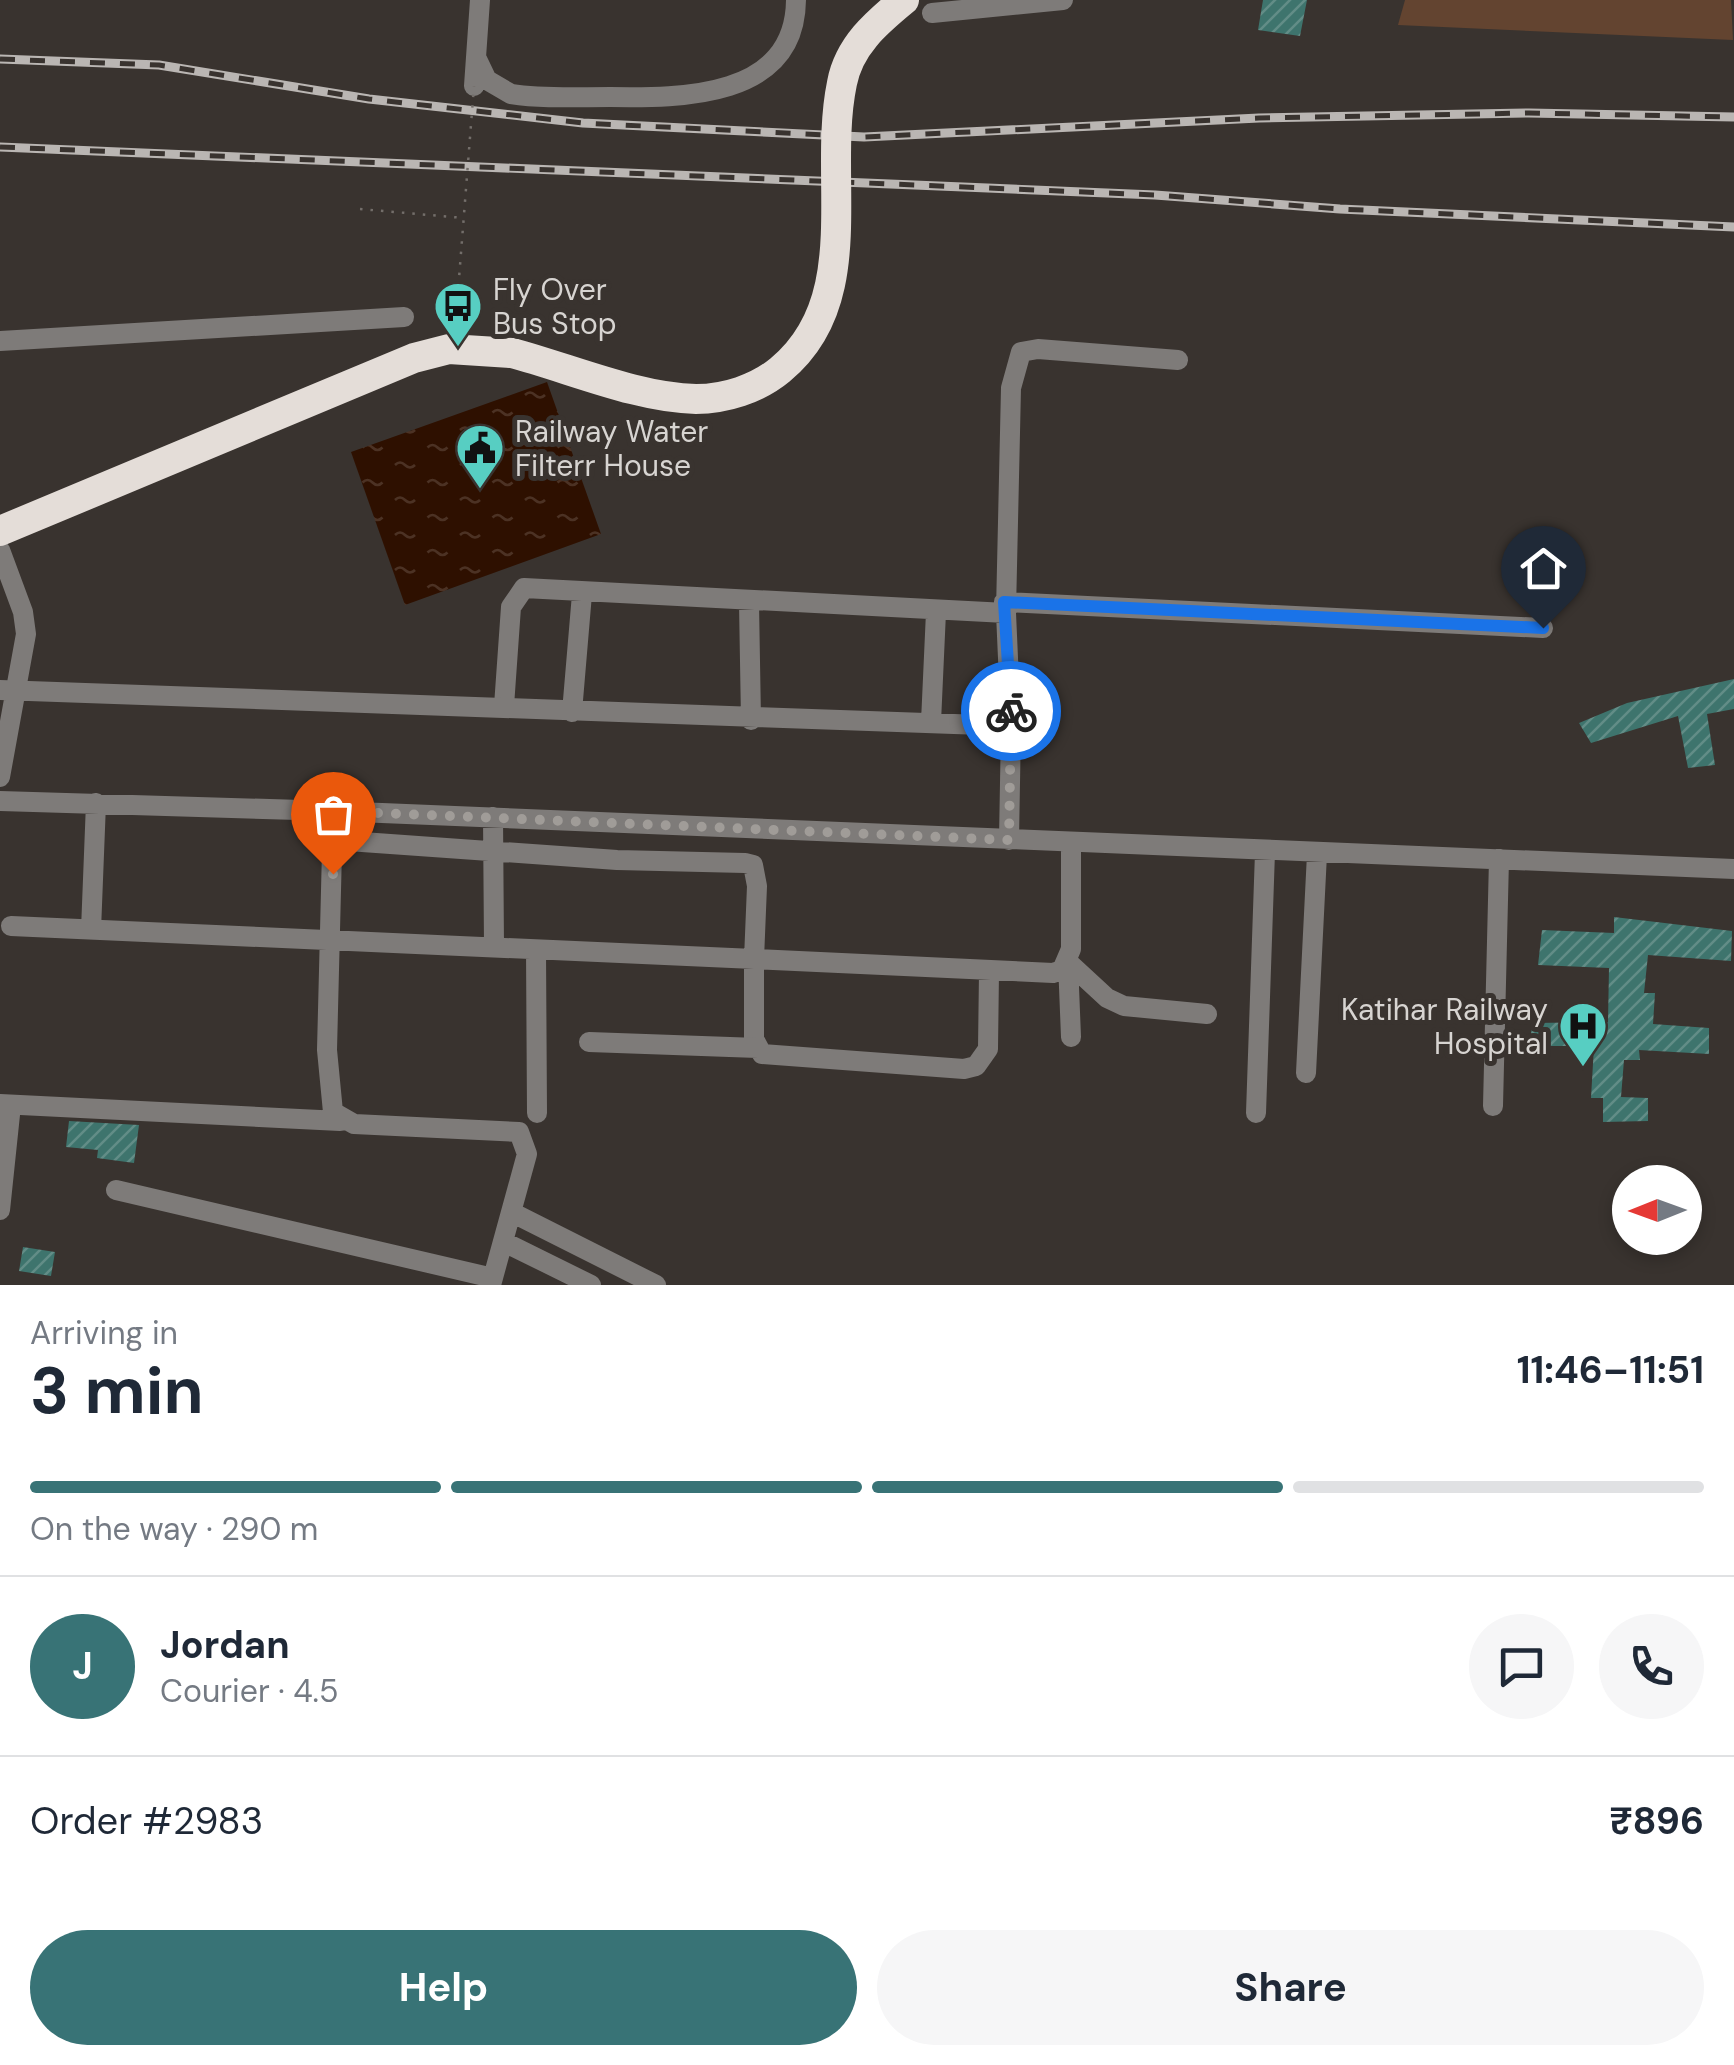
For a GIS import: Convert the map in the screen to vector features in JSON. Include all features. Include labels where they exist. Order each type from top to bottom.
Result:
[{"type":"highway","points":[[0,531],[414,358],[449,349],[512,353],[641,390],[699,399],[753,387],[787,364],[816,328],[833,273],[842,82],[864,36],[904,0]]},
{"type":"street","points":[[474,86],[480,0]]},
{"type":"street","points":[[476,57],[487,80],[510,94],[712,94],[756,72],[780,52],[791,35],[796,0]]},
{"type":"street","points":[[932,13],[1063,0]]},
{"type":"street","points":[[0,342],[404,317]]},
{"type":"street","points":[[1009,840],[1011,726],[1005,607],[1012,368],[1020,352],[1038,349],[1178,360]]},
{"type":"street","points":[[0,550],[23,612],[26,634],[9,691],[0,776]]},
{"type":"street","points":[[504,706],[514,595],[524,588],[936,612],[1005,607],[1543,628]]},
{"type":"street","points":[[572,712],[582,594]]},
{"type":"street","points":[[749,603],[751,720]]},
{"type":"street","points":[[932,722],[936,612]]},
{"type":"street","points":[[9,691],[504,706],[751,720],[1011,726]]},
{"type":"street","points":[[0,801],[493,817],[1734,869]]},
{"type":"street","points":[[91,930],[96,803]]},
{"type":"street","points":[[333,811],[328,1087],[333,1112],[340,1120]]},
{"type":"street","points":[[493,817],[494,946]]},
{"type":"street","points":[[334,840],[753,865],[757,886],[754,960],[758,1048]]},
{"type":"street","points":[[1071,1037],[1068,962],[1072,844]]},
{"type":"street","points":[[1256,1113],[1265,852]]},
{"type":"street","points":[[1306,1073],[1317,854]]},
{"type":"street","points":[[1493,1106],[1499,859]]},
{"type":"street","points":[[11,926],[989,972],[1053,973],[1068,962]]},
{"type":"street","points":[[536,950],[537,1113]]},
{"type":"street","points":[[1068,962],[1124,1006],[1207,1014]]},
{"type":"street","points":[[589,1042],[758,1048],[772,1057],[964,1069],[976,1066],[988,1049],[989,972]]},
{"type":"street","points":[[0,1210],[5,1105],[519,1132],[525,1140],[526,1154],[513,1213],[492,1282],[116,1190]]},
{"type":"street","points":[[513,1213],[656,1285]]},
{"type":"street","points":[[504,1242],[592,1285]]},
{"type":"path","points":[[456,317],[474,86]]},
{"type":"path","points":[[360,210],[464,218]]},
{"type":"shaded area","points":[[1405,0],[1731,0],[1733,40],[1398,25]]},
{"type":"water","points":[[547,382],[601,534],[405,605],[351,452]]},
{"type":"building","points":[[1263,0],[1307,0],[1300,36],[1258,30]]},
{"type":"building","points":[[1734,679],[1734,709],[1707,714],[1715,765],[1688,768],[1678,716],[1591,743],[1579,723],[1627,703]]},
{"type":"building","points":[[1614,917],[1732,931],[1731,961],[1648,955],[1644,993],[1655,993],[1653,1024],[1709,1028],[1709,1054],[1639,1050],[1640,1060],[1624,1060],[1621,1097],[1648,1098],[1648,1121],[1603,1122],[1603,1098],[1591,1098],[1594,1046],[1530,1046],[1532,1023],[1608,1022],[1609,968],[1538,965],[1542,930],[1614,933]]},
{"type":"building","points":[[69,1121],[139,1125],[134,1163],[97,1158],[98,1150],[66,1147]]},
{"type":"building","points":[[23,1247],[55,1252],[51,1276],[19,1271]]},
{"type":"railway","points":[[0,59],[159,65],[369,99],[583,123],[864,137],[1259,118],[1529,113],[1734,117]]},
{"type":"railway","points":[[0,147],[1155,195],[1340,209],[1734,227]]},
{"type":"way so far","points":[[333,874],[333,811],[1009,840],[1011,711]]},
{"type":"place","name":"Fly Over Bus Stop","points":[[458,348]]},
{"type":"place","name":"Railway Water Filterr House","points":[[480,490]]},
{"type":"place","name":"Katihar Railway Hospital","points":[[1583,1068]]},
{"type":"route","points":[[1011,711],[1004,602],[1543,628]]}]
